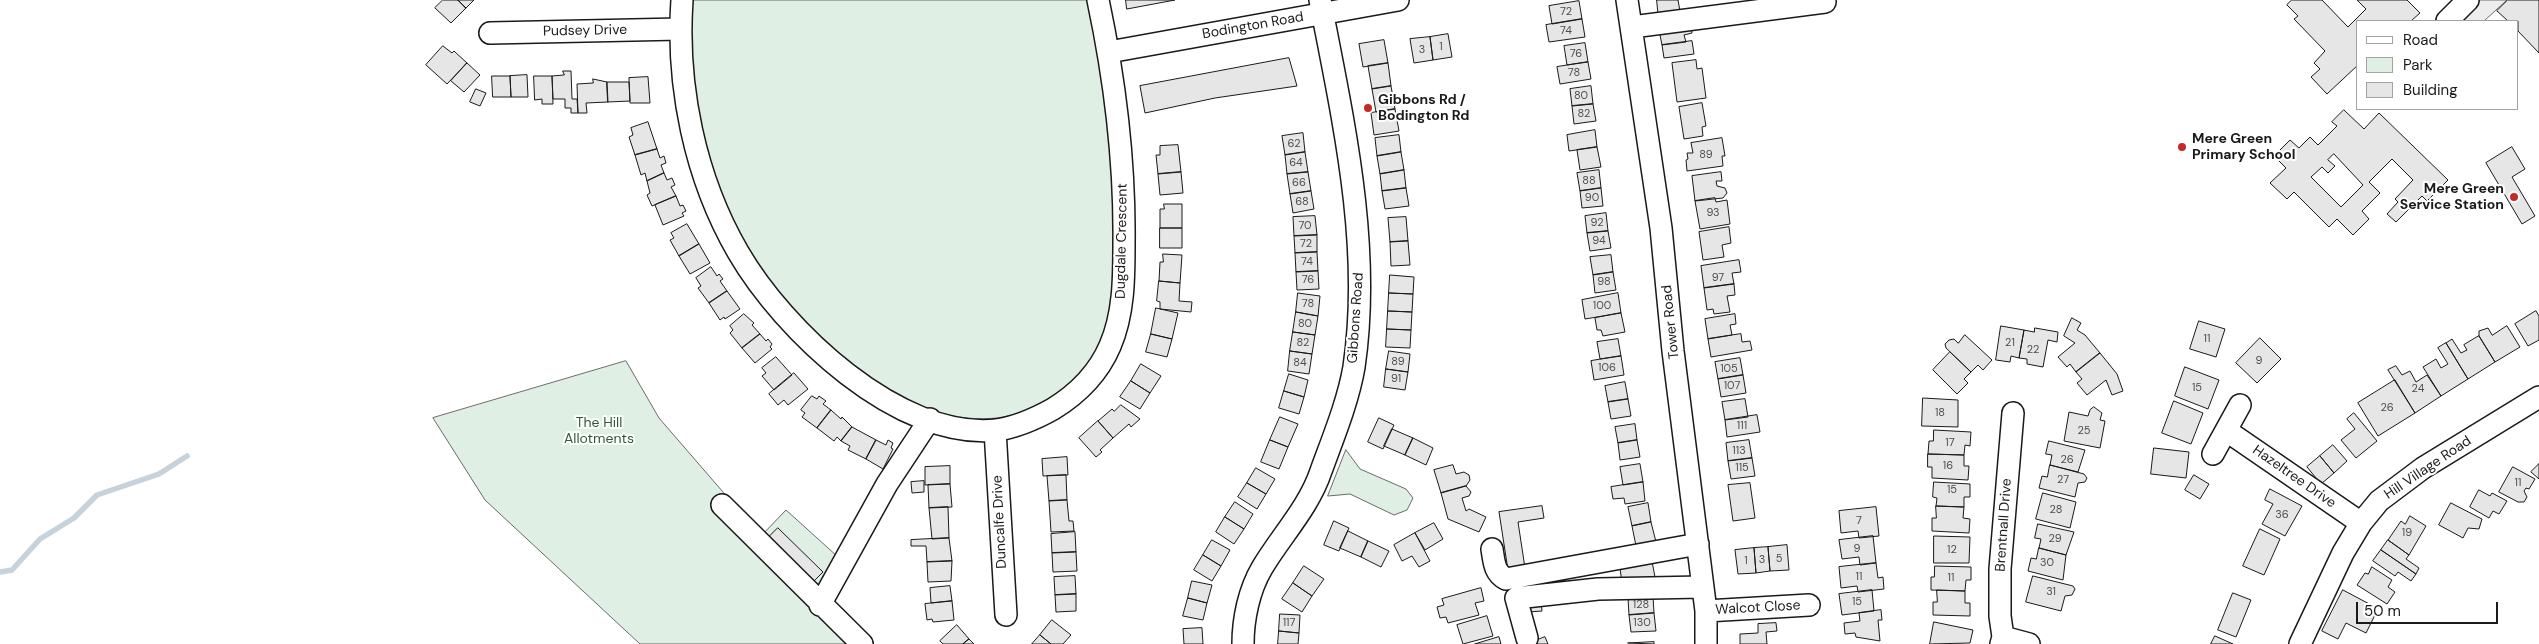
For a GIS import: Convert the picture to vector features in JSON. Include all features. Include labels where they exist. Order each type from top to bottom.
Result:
[{"type":"street","name":"Dugdale Crescent","points":[[682,0],[680,29],[686,107],[709,194],[739,253],[785,317],[827,360],[855,381],[904,408],[930,419],[969,429],[995,430],[1020,425],[1075,395],[1096,373],[1111,345],[1120,312],[1124,278],[1125,185],[1109,52],[1098,0]]},
{"type":"street","name":"Bodington Road","points":[[1109,52],[1321,7],[1398,0]]},
{"type":"street","name":"Tower Road","points":[[1627,0],[1661,228],[1673,351],[1706,611],[1706,644]]},
{"type":"street","points":[[2448,20],[2468,0]]},
{"type":"street","points":[[1632,27],[1825,2]]},
{"type":"street","name":"Gibbons Road","points":[[1243,644],[1243,626],[1249,600],[1261,570],[1297,517],[1319,478],[1353,368],[1360,257],[1356,216],[1321,7]]},
{"type":"street","name":"Pudsey Drive","points":[[490,33],[680,29]]},
{"type":"street","name":"Hill Village Road","points":[[2300,644],[2343,553],[2361,523],[2379,501],[2396,487],[2539,397]]},
{"type":"street","points":[[2213,454],[2228,431],[2240,405]]},
{"type":"street","name":"Brentnall Drive","points":[[2013,413],[2000,569],[2002,641],[2029,644]]},
{"type":"street","points":[[820,605],[887,484],[930,419]]},
{"type":"street","name":"Duncalfe Drive","points":[[995,430],[1006,614]]},
{"type":"street","name":"Hazeltree Drive","points":[[2228,431],[2361,523]]},
{"type":"street","points":[[722,505],[820,605],[862,644]]},
{"type":"street","points":[[1492,549],[1495,568],[1500,576],[1506,579],[1698,544]]},
{"type":"street","points":[[1527,638],[1516,598],[1598,588],[1702,586]]},
{"type":"street","name":"Walcot Close","points":[[1706,611],[1809,605]]},
{"type":"green space","points":[[693,0],[1089,0],[1111,134],[1115,179],[1115,222],[1113,284],[1108,323],[1099,350],[1083,373],[1054,397],[1014,415],[973,418],[931,410],[890,392],[852,367],[817,337],[787,305],[762,273],[728,211],[714,177],[696,106],[691,70],[690,34]]},
{"type":"green space","name":"The Hill Allotments","points":[[626,361],[659,418],[761,536],[786,510],[848,566],[834,593],[834,607],[871,644],[640,644],[485,500],[433,418]]},
{"type":"green space","points":[[1346,450],[1360,469],[1406,489],[1413,498],[1407,510],[1394,515],[1350,494],[1328,496]]},
{"type":"shaded area","points":[[2468,0],[2507,0],[2485,20],[2451,20]]},
{"type":"building","points":[[443,0],[458,0],[466,8],[451,23],[435,8]]},
{"type":"building","points":[[458,0],[474,0],[466,8]]},
{"type":"building","points":[[1126,0],[1175,0],[1127,9]]},
{"type":"building","points":[[1657,0],[1678,0],[1681,17],[1659,20]]},
{"type":"building","points":[[2292,0],[2322,0],[2348,27],[2366,9],[2357,0],[2407,0],[2420,13],[2412,20],[2356,20],[2356,67],[2327,94],[2311,77],[2320,69],[2314,63],[2325,51],[2294,19],[2298,16],[2287,5]]},
{"type":"building","points":[[2508,0],[2539,0],[2539,53],[2519,32],[2519,20],[2507,20],[2497,11]]},
{"type":"building","points":[[1579,1],[1582,19],[1552,24],[1549,6]]},
{"type":"building","points":[[1582,19],[1585,37],[1549,42],[1546,25]]},
{"type":"building","points":[[1691,25],[1692,33],[1684,35],[1686,42],[1662,45],[1659,30]]},
{"type":"building","points":[[1448,34],[1452,57],[1433,60],[1430,37]]},
{"type":"building","points":[[1430,37],[1433,60],[1414,63],[1410,39]]},
{"type":"building","points":[[1384,40],[1388,63],[1363,67],[1359,44]]},
{"type":"building","points":[[1692,41],[1694,54],[1664,58],[1662,45]]},
{"type":"building","points":[[1585,43],[1588,62],[1567,65],[1564,46]]},
{"type":"building","points":[[443,46],[452,53],[454,51],[467,63],[447,84],[426,65]]},
{"type":"building","points":[[1289,58],[1297,86],[1215,98],[1145,113],[1140,86]]},
{"type":"building","points":[[1696,60],[1697,69],[1702,68],[1706,98],[1677,102],[1672,63]]},
{"type":"building","points":[[1588,62],[1591,79],[1560,84],[1557,67]]},
{"type":"building","points":[[467,63],[480,75],[464,92],[451,81]]},
{"type":"building","points":[[1388,63],[1391,86],[1372,89],[1368,66]]},
{"type":"building","points":[[563,71],[571,71],[572,99],[577,99],[578,113],[571,113],[571,108],[565,108],[565,99],[553,99],[552,76],[564,75]]},
{"type":"building","points":[[527,75],[528,97],[511,97],[510,76]]},
{"type":"building","points":[[492,76],[510,76],[511,97],[493,97]]},
{"type":"building","points":[[534,76],[552,76],[553,104],[542,104],[542,99],[535,100]]},
{"type":"building","points":[[648,77],[650,103],[630,103],[629,78]]},
{"type":"building","points":[[593,79],[607,82],[608,102],[586,103],[587,113],[578,113],[577,84],[593,83]]},
{"type":"building","points":[[607,82],[629,82],[630,101],[608,102]]},
{"type":"building","points":[[1391,86],[1395,109],[1376,112],[1372,89]]},
{"type":"building","points":[[1591,86],[1593,104],[1572,106],[1570,89]]},
{"type":"building","points":[[476,89],[486,93],[480,106],[470,102]]},
{"type":"building","points":[[1702,103],[1706,126],[1702,127],[1703,136],[1684,139],[1679,107]]},
{"type":"building","points":[[1593,104],[1596,121],[1574,124],[1572,106]]},
{"type":"building","points":[[1395,109],[1399,131],[1374,135],[1371,113]]},
{"type":"building","points":[[2344,110],[2364,129],[2379,113],[2448,180],[2427,201],[2422,196],[2396,222],[2387,214],[2398,202],[2395,199],[2413,180],[2392,159],[2369,182],[2380,193],[2362,211],[2369,219],[2353,235],[2337,219],[2329,227],[2294,192],[2287,199],[2270,183],[2286,168],[2274,156],[2290,140],[2299,148],[2310,137],[2318,145],[2337,126],[2332,122]],"holes":[[[2334,154],[2363,185],[2341,207],[2311,177],[2322,167],[2328,173],[2335,166],[2328,160]]]},
{"type":"building","points":[[648,122],[657,149],[635,155],[629,137],[633,135],[631,128]]},
{"type":"building","points":[[1595,130],[1597,147],[1569,151],[1567,135]]},
{"type":"building","points":[[1303,133],[1305,152],[1285,155],[1282,136]]},
{"type":"building","points":[[1399,135],[1401,152],[1377,156],[1375,138]]},
{"type":"building","points":[[1722,138],[1725,156],[1722,156],[1723,166],[1687,171],[1687,153],[1693,153],[1691,143]]},
{"type":"building","points":[[1178,145],[1181,172],[1158,174],[1156,155],[1160,155],[1160,146]]},
{"type":"building","points":[[1597,147],[1601,167],[1580,170],[1577,150]]},
{"type":"building","name":"Mere Green Service Station","points":[[2512,147],[2525,169],[2512,177],[2535,216],[2522,224],[2486,163]]},
{"type":"building","points":[[657,149],[660,158],[664,156],[666,163],[661,165],[664,173],[647,181],[645,173],[641,175],[635,155]]},
{"type":"building","points":[[1305,152],[1308,172],[1287,174],[1285,155]]},
{"type":"building","points":[[1401,152],[1404,170],[1380,174],[1377,156]]},
{"type":"building","points":[[1404,170],[1406,188],[1382,191],[1380,174]]},
{"type":"building","points":[[1599,170],[1601,188],[1580,191],[1577,173]]},
{"type":"building","points":[[1181,172],[1183,193],[1160,195],[1158,174]]},
{"type":"building","points":[[1308,172],[1311,191],[1290,194],[1287,174]]},
{"type":"building","points":[[1721,172],[1722,181],[1716,181],[1717,186],[1725,188],[1727,193],[1723,198],[1695,201],[1692,176]]},
{"type":"building","points":[[664,173],[667,180],[672,178],[675,185],[671,187],[676,196],[652,206],[647,195],[650,193],[647,181]]},
{"type":"building","points":[[1406,188],[1409,206],[1385,209],[1382,191]]},
{"type":"building","points":[[1601,188],[1603,206],[1582,208],[1580,191]]},
{"type":"building","points":[[1311,191],[1314,209],[1293,213],[1290,194]]},
{"type":"building","points":[[676,196],[680,206],[683,205],[686,211],[682,213],[684,216],[663,225],[655,205]]},
{"type":"building","points":[[1715,198],[1716,202],[1727,200],[1730,224],[1700,229],[1695,201]]},
{"type":"building","points":[[1164,204],[1182,204],[1182,228],[1160,228],[1160,209],[1164,209]]},
{"type":"building","points":[[1606,213],[1608,231],[1587,233],[1585,216]]},
{"type":"building","points":[[1315,216],[1317,235],[1294,236],[1293,217]]},
{"type":"building","points":[[1406,217],[1408,241],[1390,242],[1388,218]]},
{"type":"building","points":[[687,224],[699,244],[679,256],[670,240],[674,238],[671,233]]},
{"type":"building","points":[[1729,227],[1731,243],[1722,245],[1724,257],[1703,260],[1699,232]]},
{"type":"building","points":[[1160,228],[1182,228],[1182,248],[1160,248]]},
{"type":"building","points":[[1608,231],[1611,248],[1590,251],[1587,233]]},
{"type":"building","points":[[1317,235],[1317,252],[1295,253],[1294,236]]},
{"type":"building","points":[[1408,241],[1410,265],[1391,266],[1390,242]]},
{"type":"building","points":[[699,244],[710,263],[690,274],[679,256]]},
{"type":"building","points":[[1317,252],[1318,271],[1296,272],[1295,253]]},
{"type":"building","points":[[1163,254],[1182,255],[1180,283],[1159,281],[1160,262],[1163,262]]},
{"type":"building","points":[[1611,255],[1613,272],[1593,275],[1590,257]]},
{"type":"building","points":[[1739,260],[1741,272],[1732,273],[1734,284],[1704,288],[1701,266]]},
{"type":"building","points":[[711,267],[717,276],[719,274],[723,279],[720,281],[727,291],[709,303],[698,288],[701,286],[696,278]]},
{"type":"building","points":[[1318,271],[1319,289],[1297,290],[1296,272]]},
{"type":"building","points":[[1613,272],[1616,290],[1595,293],[1593,275]]},
{"type":"building","points":[[1390,275],[1414,277],[1413,294],[1389,293]]},
{"type":"building","points":[[1159,281],[1180,283],[1179,301],[1192,302],[1191,312],[1160,309],[1160,302],[1157,301]]},
{"type":"building","points":[[1734,284],[1735,295],[1727,296],[1730,312],[1714,314],[1713,309],[1707,310],[1704,288]]},
{"type":"building","points":[[727,291],[740,309],[725,319],[724,317],[720,320],[709,303]]},
{"type":"building","points":[[1298,293],[1320,296],[1318,316],[1296,312]]},
{"type":"building","points":[[1389,293],[1413,294],[1412,312],[1388,311]]},
{"type":"building","points":[[1618,293],[1621,313],[1585,319],[1582,300]]},
{"type":"building","points":[[1156,308],[1178,313],[1172,339],[1151,334]]},
{"type":"building","points":[[1388,311],[1412,312],[1411,330],[1387,329]]},
{"type":"building","points":[[2536,311],[2539,316],[2539,340],[2528,346],[2515,324]]},
{"type":"building","points":[[1296,312],[1318,316],[1315,335],[1293,332]]},
{"type":"building","points":[[1621,313],[1625,332],[1603,336],[1601,330],[1597,330],[1595,318]]},
{"type":"building","points":[[744,314],[754,323],[752,325],[760,334],[742,348],[730,333],[733,330],[730,326]]},
{"type":"building","points":[[1735,314],[1736,324],[1730,325],[1732,335],[1708,339],[1705,319]]},
{"type":"building","points":[[2072,318],[2081,323],[2077,330],[2085,335],[2100,353],[2076,372],[2070,364],[2067,367],[2058,357],[2075,343],[2064,336]]},
{"type":"building","points":[[2199,321],[2225,329],[2216,357],[2190,349]]},
{"type":"building","points":[[2001,326],[2024,330],[2019,358],[2011,356],[2010,362],[1996,360]]},
{"type":"building","points":[[2507,326],[2520,347],[2495,362],[2479,336],[2479,331],[2488,328],[2492,335]]},
{"type":"building","points":[[2035,328],[2058,332],[2057,342],[2048,340],[2043,367],[2027,364],[2027,359],[2019,358],[2024,330],[2034,332]]},
{"type":"building","points":[[1387,329],[1411,330],[1410,348],[1386,347]]},
{"type":"building","points":[[1293,332],[1315,335],[1312,354],[1290,351]]},
{"type":"building","points":[[760,334],[766,341],[768,339],[772,344],[770,347],[772,349],[755,363],[742,348]]},
{"type":"building","points":[[1151,334],[1172,339],[1167,357],[1146,352]]},
{"type":"building","points":[[1741,334],[1742,342],[1750,341],[1752,350],[1711,357],[1708,339]]},
{"type":"building","points":[[1965,335],[1992,360],[1983,370],[1978,365],[1971,372],[1946,348],[1945,344],[1949,340],[1954,339],[1958,343]]},
{"type":"building","points":[[2479,336],[2495,362],[2468,379],[2446,343],[2452,339],[2461,353],[2467,350],[2464,345]]},
{"type":"building","points":[[2260,338],[2281,359],[2257,383],[2236,363]]},
{"type":"building","points":[[1618,339],[1621,356],[1600,359],[1597,342]]},
{"type":"building","points":[[2446,343],[2468,379],[2441,396],[2423,367],[2436,359],[2441,368],[2448,364],[2438,348]]},
{"type":"building","points":[[1290,351],[1312,354],[1309,374],[1288,371]]},
{"type":"building","points":[[1389,351],[1410,354],[1408,372],[1386,369]]},
{"type":"building","points":[[1950,352],[1971,372],[1964,379],[1968,383],[1957,394],[1933,370]]},
{"type":"building","points":[[2100,353],[2117,374],[2123,391],[2112,395],[2106,380],[2087,395],[2077,383],[2082,379],[2076,372]]},
{"type":"building","points":[[1621,356],[1624,375],[1594,380],[1591,361]]},
{"type":"building","points":[[776,357],[792,375],[774,390],[762,376],[766,373],[762,368]]},
{"type":"building","points":[[1740,358],[1743,375],[1718,379],[1715,362]]},
{"type":"building","points":[[1141,364],[1161,376],[1150,393],[1131,381]]},
{"type":"building","points":[[2396,366],[2402,375],[2410,371],[2416,382],[2427,375],[2441,396],[2415,413],[2388,370]]},
{"type":"building","points":[[2185,367],[2219,380],[2208,409],[2175,396]]},
{"type":"building","points":[[1386,369],[1408,372],[1405,390],[1384,387]]},
{"type":"building","points":[[794,373],[808,389],[788,405],[784,400],[778,405],[769,394]]},
{"type":"building","points":[[1289,374],[1308,380],[1304,397],[1284,391]]},
{"type":"building","points":[[1743,375],[1746,393],[1721,397],[1718,379]]},
{"type":"building","points":[[2395,380],[2415,413],[2378,436],[2358,403]]},
{"type":"building","points":[[1131,381],[1150,393],[1140,409],[1120,397]]},
{"type":"building","points":[[1625,382],[1628,399],[1608,402],[1605,386]]},
{"type":"building","points":[[1284,391],[1304,397],[1299,414],[1279,408]]},
{"type":"building","points":[[812,396],[817,399],[819,396],[826,401],[823,404],[831,410],[817,428],[802,417],[805,413],[801,410]]},
{"type":"building","points":[[1923,398],[1958,400],[1958,427],[1922,426]]},
{"type":"building","points":[[1628,399],[1631,416],[1611,419],[1608,402]]},
{"type":"building","points":[[1745,399],[1748,417],[1725,420],[1722,402]]},
{"type":"building","points":[[2174,401],[2203,413],[2191,444],[2162,433]]},
{"type":"building","points":[[1121,405],[1140,419],[1131,427],[1129,424],[1113,438],[1098,421],[1112,409],[1114,411]]},
{"type":"building","points":[[2094,407],[2102,413],[2100,420],[2105,421],[2100,448],[2064,441],[2069,412],[2088,416],[2090,410]]},
{"type":"building","points":[[831,410],[852,427],[841,441],[837,437],[834,441],[817,428]]},
{"type":"building","points":[[2354,413],[2377,441],[2356,458],[2341,440],[2355,429],[2347,419]]},
{"type":"building","points":[[1757,415],[1760,432],[1727,437],[1725,420]]},
{"type":"building","points":[[1280,417],[1298,424],[1288,447],[1270,440]]},
{"type":"building","points":[[1379,418],[1394,425],[1383,449],[1368,442]]},
{"type":"building","points":[[1098,421],[1113,438],[1100,450],[1102,452],[1096,457],[1079,438]]},
{"type":"building","points":[[1635,424],[1637,440],[1618,443],[1615,427]]},
{"type":"building","points":[[852,427],[876,440],[866,459],[848,450],[850,446],[841,441]]},
{"type":"building","points":[[1392,429],[1413,438],[1405,455],[1384,446]]},
{"type":"building","points":[[1934,430],[1971,432],[1970,446],[1965,445],[1964,455],[1928,454],[1929,441],[1933,441]]},
{"type":"building","points":[[1413,438],[1433,448],[1426,465],[1405,455]]},
{"type":"building","points":[[876,440],[886,445],[888,440],[893,443],[891,448],[893,449],[883,469],[866,459]]},
{"type":"building","points":[[1270,440],[1288,447],[1279,469],[1261,462]]},
{"type":"building","points":[[1637,440],[1640,457],[1620,460],[1618,443]]},
{"type":"building","points":[[1749,440],[1752,458],[1728,461],[1726,443]]},
{"type":"building","points":[[2049,441],[2085,450],[2078,472],[2050,465],[2052,455],[2046,454]]},
{"type":"building","points":[[2333,445],[2347,461],[2334,473],[2320,456]]},
{"type":"building","points":[[2154,448],[2189,452],[2186,478],[2151,474]]},
{"type":"building","points":[[1928,454],[1964,455],[1964,466],[1969,466],[1968,480],[1932,478],[1932,467],[1928,467]]},
{"type":"building","points":[[2320,456],[2334,473],[2321,484],[2307,467]]},
{"type":"building","points":[[1067,457],[1068,475],[1043,476],[1042,459]]},
{"type":"building","points":[[1752,458],[1755,476],[1731,479],[1728,461]]},
{"type":"building","points":[[1640,464],[1643,482],[1623,485],[1620,467]]},
{"type":"building","points":[[2539,464],[2539,479],[2531,472]]},
{"type":"building","points":[[1453,465],[1456,474],[1464,472],[1469,475],[1470,480],[1466,486],[1441,493],[1434,470]]},
{"type":"building","points":[[2050,465],[2084,474],[2087,478],[2085,482],[2078,483],[2075,497],[2039,488],[2042,476],[2047,477]]},
{"type":"building","points":[[950,466],[950,484],[925,485],[925,467]]},
{"type":"building","points":[[2513,467],[2535,479],[2529,489],[2526,488],[2524,491],[2527,497],[2524,502],[2518,502],[2499,492]]},
{"type":"building","points":[[1256,468],[1275,479],[1266,494],[1247,483]]},
{"type":"building","points":[[1066,475],[1067,500],[1049,501],[1047,476]]},
{"type":"building","points":[[2194,475],[2209,484],[2200,499],[2185,490]]},
{"type":"building","points":[[924,481],[924,492],[912,493],[911,482]]},
{"type":"building","points":[[1643,482],[1645,501],[1625,504],[1624,498],[1613,499],[1611,487]]},
{"type":"building","points":[[1934,482],[1970,484],[1970,497],[1964,497],[1964,507],[1936,506],[1937,498],[1933,497]]},
{"type":"building","points":[[1247,483],[1266,494],[1257,509],[1238,497]]},
{"type":"building","points":[[1750,483],[1755,518],[1733,521],[1728,485]]},
{"type":"building","points":[[950,484],[952,507],[929,508],[928,485]]},
{"type":"building","points":[[1466,486],[1471,492],[1469,496],[1462,498],[1466,511],[1469,509],[1486,517],[1479,532],[1448,519],[1441,493]]},
{"type":"building","points":[[2270,489],[2302,506],[2285,536],[2262,524],[2273,504],[2265,500]]},
{"type":"building","points":[[2479,490],[2490,496],[2492,493],[2507,501],[2499,514],[2493,511],[2489,518],[2470,507]]},
{"type":"building","points":[[2043,493],[2076,502],[2070,528],[2036,519]]},
{"type":"building","points":[[1067,500],[1069,521],[1073,521],[1074,531],[1051,532],[1049,501]]},
{"type":"building","points":[[1235,502],[1253,514],[1244,529],[1225,517]]},
{"type":"building","points":[[1648,503],[1651,522],[1632,526],[1628,507]]},
{"type":"building","points":[[2451,503],[2482,519],[2479,529],[2468,528],[2463,538],[2439,525]]},
{"type":"building","points":[[1542,506],[1544,518],[1518,522],[1525,568],[1508,570],[1499,512]]},
{"type":"building","points":[[1936,506],[1964,507],[1963,518],[1970,519],[1969,533],[1932,531],[1932,518],[1936,518]]},
{"type":"building","points":[[948,507],[949,538],[932,539],[929,508]]},
{"type":"building","points":[[1876,507],[1879,536],[1859,538],[1858,531],[1841,533],[1839,511]]},
{"type":"building","points":[[2410,516],[2426,526],[2409,555],[2388,540],[2401,521],[2405,524]]},
{"type":"building","points":[[1225,517],[1244,529],[1234,544],[1216,532]]},
{"type":"building","points":[[1334,521],[1349,528],[1339,551],[1324,545]]},
{"type":"building","points":[[1651,522],[1656,542],[1636,546],[1632,526]]},
{"type":"building","points":[[1434,523],[1443,539],[1425,550],[1415,533]]},
{"type":"building","points":[[2038,524],[2074,532],[2066,555],[2039,548],[2041,539],[2035,538]]},
{"type":"building","points":[[778,528],[823,572],[811,584],[767,539]]},
{"type":"building","points":[[2260,529],[2280,539],[2264,575],[2243,566]]},
{"type":"building","points":[[1348,531],[1368,541],[1361,557],[1340,548]]},
{"type":"building","points":[[1075,532],[1076,552],[1052,553],[1051,534]]},
{"type":"building","points":[[1415,533],[1430,561],[1419,567],[1412,556],[1402,561],[1394,545]]},
{"type":"building","points":[[1873,536],[1876,563],[1860,565],[1859,557],[1842,559],[1839,540]]},
{"type":"building","points":[[1934,536],[1970,537],[1969,563],[1934,563]]},
{"type":"building","points":[[949,538],[952,561],[927,562],[926,546],[911,546],[911,540]]},
{"type":"building","points":[[1212,540],[1230,550],[1221,566],[1203,555]]},
{"type":"building","points":[[2388,540],[2409,555],[2406,559],[2419,568],[2416,574],[2381,550]]},
{"type":"building","points":[[1368,541],[1389,551],[1381,567],[1361,557]]},
{"type":"building","points":[[1787,545],[1789,570],[1770,571],[1768,547]]},
{"type":"building","points":[[1768,547],[1770,571],[1756,573],[1754,548]]},
{"type":"building","points":[[1754,548],[1756,573],[1738,574],[1735,550]]},
{"type":"building","points":[[2039,548],[2066,555],[2063,580],[2028,571],[2031,558],[2036,559]]},
{"type":"building","points":[[2381,550],[2416,574],[2411,581],[2398,572],[2395,576],[2373,561]]},
{"type":"building","points":[[1076,552],[1077,571],[1053,572],[1052,553]]},
{"type":"building","points":[[1203,555],[1221,566],[1212,581],[1194,570]]},
{"type":"building","points":[[1651,556],[1655,577],[1622,583],[1619,561]]},
{"type":"building","points":[[952,561],[951,581],[928,582],[927,562]]},
{"type":"building","points":[[1876,563],[1878,578],[1883,577],[1884,589],[1858,592],[1857,586],[1841,588],[1839,567]]},
{"type":"building","points":[[1304,566],[1324,579],[1312,596],[1293,583]]},
{"type":"building","points":[[1935,566],[1971,567],[1971,580],[1966,580],[1965,591],[1931,590],[1931,577],[1934,577]]},
{"type":"building","points":[[2372,567],[2392,580],[2388,587],[2395,592],[2387,604],[2357,585],[2365,573],[2368,574]]},
{"type":"building","points":[[1075,576],[1076,594],[1055,595],[1054,577]]},
{"type":"building","points":[[2033,576],[2073,586],[2075,589],[2072,595],[2065,596],[2061,611],[2026,602]]},
{"type":"building","points":[[1192,581],[1212,585],[1207,603],[1188,598]]},
{"type":"building","points":[[1293,583],[1312,596],[1302,612],[1282,599]]},
{"type":"building","points":[[950,586],[952,601],[931,603],[930,588]]},
{"type":"building","points":[[1481,588],[1484,601],[1475,603],[1479,615],[1448,623],[1446,617],[1440,618],[1437,607],[1444,605],[1442,599]]},
{"type":"building","points":[[1872,590],[1874,611],[1842,615],[1839,594]]},
{"type":"building","points":[[1937,590],[1965,591],[1965,603],[1970,603],[1970,616],[1933,615],[1933,602],[1937,602]]},
{"type":"building","points":[[2343,590],[2375,607],[2372,613],[2375,615],[2366,633],[2346,623],[2338,639],[2322,631]]},
{"type":"building","points":[[2233,593],[2251,600],[2236,637],[2218,630]]},
{"type":"building","points":[[1076,594],[1076,611],[1056,612],[1055,595]]},
{"type":"building","points":[[1653,596],[1654,613],[1629,615],[1628,598]]},
{"type":"building","points":[[1188,598],[1207,603],[1203,620],[1183,616]]},
{"type":"building","points":[[952,601],[954,620],[933,622],[932,619],[927,620],[925,604]]},
{"type":"building","points":[[1541,601],[1542,611],[1528,612],[1527,602]]},
{"type":"building","points":[[1881,610],[1882,620],[1878,620],[1880,641],[1856,637],[1855,633],[1845,634],[1844,623],[1860,621],[1859,613]]},
{"type":"building","points":[[1654,613],[1656,631],[1631,632],[1629,615]]},
{"type":"building","points":[[1280,614],[1300,615],[1299,633],[1279,631]]},
{"type":"building","points":[[1487,616],[1493,636],[1463,644],[1457,625]]},
{"type":"building","points":[[1052,620],[1071,635],[1063,644],[1051,644],[1040,635]]},
{"type":"building","points":[[1934,622],[1973,630],[1970,643],[1930,644]]},
{"type":"building","points":[[1776,623],[1777,631],[1766,632],[1767,644],[1740,644],[1740,634],[1758,633],[1758,624]]},
{"type":"building","points":[[957,625],[969,639],[963,644],[943,644],[940,641]]},
{"type":"building","points":[[1202,628],[1203,644],[1184,644],[1183,629]]},
{"type":"building","points":[[1279,631],[1299,633],[1298,644],[1278,644]]},
{"type":"building","points":[[1040,635],[1051,644],[1032,644]]},
{"type":"building","points":[[2215,636],[2233,644],[2211,644]]},
{"type":"building","points":[[1499,637],[1501,644],[1475,644]]},
{"type":"building","points":[[1545,637],[1548,644],[1530,644],[1530,643]]},
{"type":"building","points":[[969,639],[974,644],[963,644]]},
{"type":"building","points":[[1654,642],[1654,644],[1628,643]]},
{"type":"waterway","points":[[0,572],[12,570],[40,539],[74,518],[97,495],[159,474],[187,456]]},
{"type":"place","name":"Gibbons Rd / Bodington Rd","points":[[1368,108]]},
{"type":"place","name":"Mere Green Primary School","points":[[2182,147]]},
{"type":"place","name":"Mere Green Service Station","points":[[2514,197]]}]
